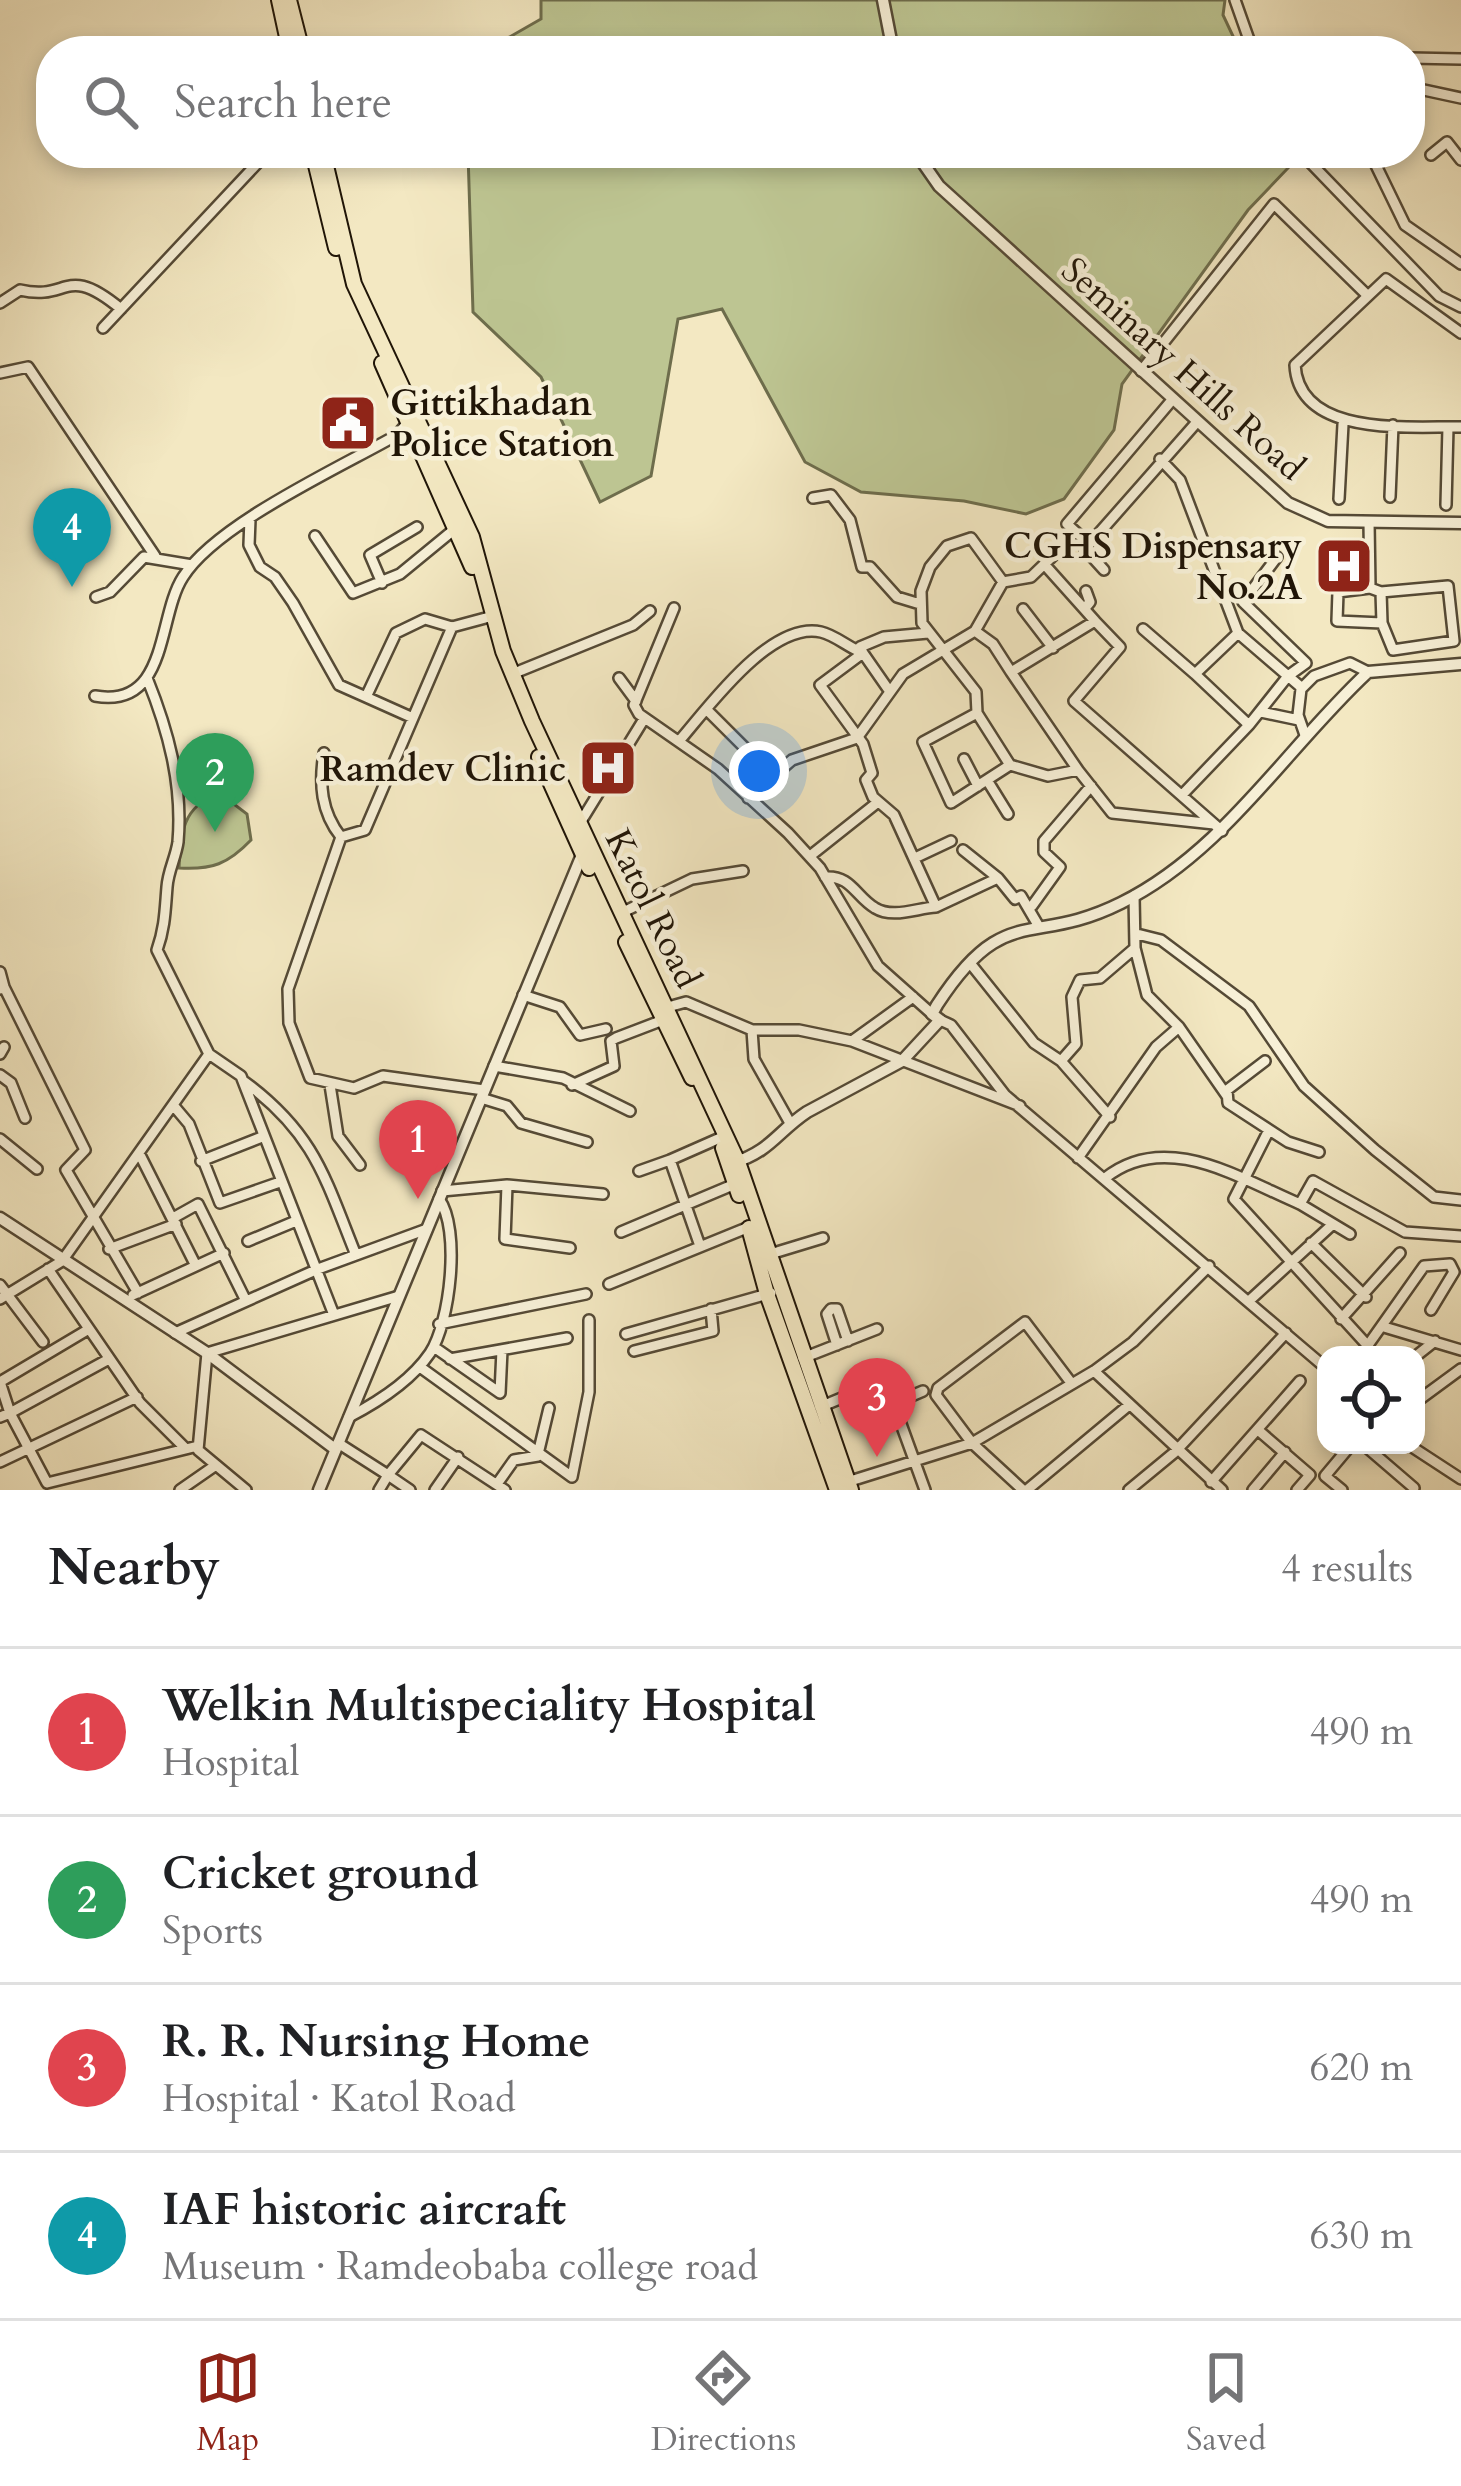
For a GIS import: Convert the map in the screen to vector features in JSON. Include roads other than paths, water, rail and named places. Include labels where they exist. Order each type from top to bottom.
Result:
[{"type":"main road","points":[[278,0],[286,36]]},
{"type":"main road","points":[[290,0],[298,36]]},
{"type":"main road","name":"Katol Road","points":[[317,168],[346,282],[472,537],[505,680],[575,826]]},
{"type":"main road","name":"Katol Road","points":[[327,168],[354,284],[584,848],[733,1163],[767,1255],[773,1292],[820,1407],[843,1487]]},
{"type":"main road","name":"Katol Road","points":[[584,848],[621,913],[733,1163],[749,1227],[843,1487]]},
{"type":"street","points":[[884,0],[890,36]]},
{"type":"street","points":[[1235,0],[1247,36]]},
{"type":"street","points":[[1425,58],[1461,59]]},
{"type":"street","points":[[1425,90],[1461,98]]},
{"type":"street","points":[[1431,155],[1447,142],[1461,160]]},
{"type":"street","points":[[104,328],[252,168]]},
{"type":"street","name":"Seminary Hills Road","points":[[926,168],[939,186],[1288,503],[1328,521],[1461,524]]},
{"type":"street","points":[[1315,168],[1439,296],[1461,307]]},
{"type":"street","points":[[1377,168],[1405,225],[1461,264]]},
{"type":"street","points":[[1141,371],[1274,204],[1367,295]]},
{"type":"street","points":[[1461,333],[1386,279],[1294,365],[1301,390],[1343,424],[1461,428]]},
{"type":"street","points":[[0,303],[20,290],[34,293],[70,282],[93,286],[121,309]]},
{"type":"street","points":[[0,373],[28,367],[155,556]]},
{"type":"street","points":[[1089,544],[1067,524],[1172,400]]},
{"type":"street","points":[[95,696],[122,697],[147,678],[158,662],[181,579],[192,566],[250,519],[397,435],[412,418]]},
{"type":"street","points":[[1104,570],[1085,548],[1197,422]]},
{"type":"street","points":[[1339,499],[1343,424]]},
{"type":"street","points":[[1390,497],[1393,425]]},
{"type":"street","points":[[1446,506],[1448,427]]},
{"type":"street","points":[[1160,460],[1180,480],[1238,633],[1302,688]]},
{"type":"street","points":[[813,498],[831,495],[850,520],[862,567],[870,567],[905,603],[920,604]]},
{"type":"street","points":[[250,519],[249,545],[260,567],[275,577],[293,603],[339,685],[413,718]]},
{"type":"street","points":[[1370,522],[1376,590],[1388,649],[1454,641],[1448,586],[1376,590],[1338,592],[1337,621],[1382,623]]},
{"type":"street","points":[[382,583],[370,555],[417,527]]},
{"type":"street","points":[[315,536],[352,593],[382,583],[455,528]]},
{"type":"street","points":[[1003,582],[971,538],[958,539],[930,567],[920,604],[928,633],[976,692],[977,713],[1010,765],[1048,776],[1078,770]]},
{"type":"street","points":[[1003,582],[1030,577],[1058,551]]},
{"type":"street","points":[[97,598],[115,588],[134,562],[155,556],[192,566]]},
{"type":"street","points":[[1182,796],[1288,676],[1306,663],[1243,602],[1277,557]]},
{"type":"street","points":[[1044,564],[1120,647],[1074,701],[1218,828]]},
{"type":"street","points":[[748,798],[792,760],[857,737],[888,689],[975,632],[1003,582]]},
{"type":"street","points":[[1085,608],[1090,602],[1086,591]]},
{"type":"street","points":[[636,701],[674,608]]},
{"type":"street","points":[[1023,609],[1053,648]]},
{"type":"street","points":[[512,674],[633,625],[650,611]]},
{"type":"street","points":[[366,698],[396,633],[425,619],[452,627],[489,617]]},
{"type":"street","points":[[1011,672],[1095,621]]},
{"type":"street","points":[[341,837],[365,830],[452,627]]},
{"type":"street","points":[[1143,629],[1249,725]]},
{"type":"street","points":[[680,740],[749,662],[796,635],[822,632],[863,653]]},
{"type":"street","points":[[975,632],[993,644],[1112,813],[1218,828]]},
{"type":"street","points":[[888,689],[860,647],[884,637],[928,633]]},
{"type":"street","points":[[1196,674],[1238,633]]},
{"type":"street","points":[[863,653],[820,685],[857,737],[872,773],[866,780],[868,789],[894,815],[936,907]]},
{"type":"street","points":[[1305,735],[1297,698],[1314,676],[1349,663],[1368,672],[1461,664]]},
{"type":"street","points":[[733,1163],[777,1144],[790,1124],[902,1061],[984,944],[1038,925],[1101,913],[1134,896],[1218,828],[1368,672]]},
{"type":"street","points":[[147,678],[165,722],[177,778],[178,844],[166,883],[167,921],[157,950],[209,1054],[271,1101],[314,1151],[356,1255]]},
{"type":"street","points":[[619,678],[644,718],[680,740],[810,856],[878,967],[950,1024],[1021,1106],[1078,1158],[1317,1360]]},
{"type":"street","points":[[707,710],[773,776]]},
{"type":"street","points":[[1261,712],[1300,720]]},
{"type":"street","points":[[977,713],[923,742],[951,803],[1010,765]]},
{"type":"street","points":[[575,826],[644,718]]},
{"type":"street","points":[[324,753],[324,803],[341,837],[288,988],[289,1022],[310,1078],[354,1088],[383,1076],[483,1094],[507,1106],[521,1123],[587,1142]]},
{"type":"street","points":[[964,759],[1008,814]]},
{"type":"street","points":[[1032,906],[1060,867],[1044,852],[1044,841],[1091,786]]},
{"type":"street","points":[[810,856],[878,802]]},
{"type":"street","points":[[917,857],[951,841]]},
{"type":"street","points":[[319,1490],[584,848]]},
{"type":"street","points":[[963,850],[1016,899],[1021,896],[1032,906],[1038,925]]},
{"type":"street","points":[[621,913],[692,879],[743,871]]},
{"type":"street","points":[[825,877],[846,882],[876,909],[899,913],[936,907],[998,878]]},
{"type":"street","points":[[1134,896],[1135,948],[1147,995],[1180,1027],[1228,1103],[1269,1130],[1318,1153]]},
{"type":"street","points":[[1137,934],[1161,940],[1246,1003],[1304,1086],[1388,1161],[1443,1202],[1461,1200]]},
{"type":"street","points":[[1061,1061],[1076,1045],[1072,998],[1080,980],[1100,978],[1135,948]]},
{"type":"street","points":[[970,962],[1034,1042],[1061,1061],[1110,1117]]},
{"type":"street","points":[[0,972],[2,988],[85,1150],[66,1170],[138,1293]]},
{"type":"street","points":[[524,995],[560,1006],[580,1035],[604,1023],[614,1066],[572,1084]]},
{"type":"street","points":[[853,1041],[913,997]]},
{"type":"street","points":[[611,1042],[663,1013],[698,1005],[752,1030],[799,1030],[853,1041],[1021,1106]]},
{"type":"street","points":[[1078,1158],[1156,1047],[1180,1027]]},
{"type":"street","points":[[752,1030],[754,1059],[790,1124]]},
{"type":"street","points":[[5,1296],[55,1265],[209,1054]]},
{"type":"street","points":[[1227,1096],[1265,1061]]},
{"type":"street","points":[[494,1066],[572,1084],[630,1112]]},
{"type":"street","points":[[0,1075],[11,1082],[25,1118]]},
{"type":"street","points":[[242,1079],[334,1315]]},
{"type":"street","points":[[330,1085],[338,1136],[360,1165]]},
{"type":"street","points":[[173,1105],[189,1124],[220,1203],[280,1182]]},
{"type":"street","points":[[1269,1130],[1234,1198],[1364,1346]]},
{"type":"street","points":[[201,1161],[262,1137]]},
{"type":"street","points":[[0,1138],[37,1168]]},
{"type":"street","points":[[639,1171],[720,1138]]},
{"type":"street","points":[[139,1154],[196,1266]]},
{"type":"street","points":[[1105,1178],[1126,1161],[1153,1154],[1189,1159],[1300,1204],[1350,1234]]},
{"type":"street","points":[[670,1160],[700,1246]]},
{"type":"street","points":[[1300,1204],[1313,1181],[1405,1232],[1461,1236]]},
{"type":"street","points":[[441,1195],[507,1184],[603,1194]]},
{"type":"street","points":[[507,1184],[505,1239],[570,1248]]},
{"type":"street","points":[[621,1232],[735,1184]]},
{"type":"street","points":[[349,1417],[420,1366],[434,1347],[451,1279],[448,1211],[441,1195]]},
{"type":"street","points":[[109,1249],[174,1221],[198,1204],[246,1300]]},
{"type":"street","points":[[248,1241],[296,1221]]},
{"type":"street","points":[[0,1222],[55,1265],[207,1357],[399,1296]]},
{"type":"street","points":[[1250,1300],[1333,1224]]},
{"type":"street","points":[[609,1284],[749,1227]]},
{"type":"street","points":[[176,1333],[318,1269],[427,1229]]},
{"type":"street","points":[[767,1255],[823,1238]]},
{"type":"street","points":[[1311,1244],[1366,1297]]},
{"type":"street","points":[[122,1299],[224,1253]]},
{"type":"street","points":[[1341,1319],[1366,1297],[1400,1253]]},
{"type":"street","points":[[1368,1346],[1427,1264],[1458,1269],[1431,1310]]},
{"type":"street","points":[[55,1265],[176,1333],[336,1449],[410,1490]]},
{"type":"street","points":[[55,1265],[89,1329],[136,1397],[185,1448]]},
{"type":"street","points":[[843,1487],[915,1458],[972,1443],[1094,1371],[1133,1342],[1209,1266]]},
{"type":"street","points":[[0,1285],[43,1342]]},
{"type":"street","points":[[626,1334],[773,1292]]},
{"type":"street","points":[[439,1324],[586,1294]]},
{"type":"street","points":[[634,1352],[712,1331],[710,1309]]},
{"type":"street","points":[[420,1366],[572,1478],[592,1369],[589,1320]]},
{"type":"street","points":[[1072,1384],[1022,1322],[938,1388],[936,1395],[972,1443],[1025,1490],[1129,1406]]},
{"type":"street","points":[[1384,1327],[1461,1350]]},
{"type":"street","points":[[89,1329],[0,1382],[5,1415],[47,1483],[198,1446]]},
{"type":"street","points":[[803,1358],[877,1329]]},
{"type":"street","points":[[1134,1489],[1286,1333]]},
{"type":"street","points":[[450,1358],[567,1338]]},
{"type":"street","points":[[1425,1349],[1435,1341]]},
{"type":"street","points":[[434,1347],[500,1393],[502,1350]]},
{"type":"street","points":[[207,1357],[198,1446],[246,1490]]},
{"type":"street","points":[[5,1415],[110,1359]]},
{"type":"street","points":[[1426,1394],[1461,1369]]},
{"type":"street","points":[[1094,1371],[1175,1452],[1222,1490]]},
{"type":"street","points":[[820,1407],[884,1380],[925,1490]]},
{"type":"street","points":[[1211,1482],[1300,1382]]},
{"type":"street","points":[[896,1403],[922,1391]]},
{"type":"street","points":[[0,1462],[136,1397]]},
{"type":"street","points":[[539,1455],[549,1408]]},
{"type":"street","points":[[1258,1430],[1310,1475],[1325,1476],[1342,1490]]},
{"type":"street","points":[[379,1490],[421,1435],[501,1487],[520,1456],[539,1455]]},
{"type":"street","points":[[1252,1490],[1285,1452]]},
{"type":"street","points":[[1325,1476],[1343,1454]]},
{"type":"street","points":[[1374,1454],[1414,1488]]},
{"type":"street","points":[[1423,1454],[1461,1479]]},
{"type":"street","points":[[435,1490],[458,1457]]},
{"type":"street","points":[[180,1490],[216,1465]]},
{"type":"street","points":[[1297,1490],[1310,1475]]},
{"type":"place","name":"Gittikhadan Police Station","points":[[348,423]]},
{"type":"place","name":"CGHS Dispensary No.2A","points":[[1344,566]]},
{"type":"place","name":"IAF historic aircraft","points":[[72,587]]},
{"type":"place","name":"Ramdev Clinic","points":[[608,768]]},
{"type":"place","name":"Cricket ground","points":[[215,832]]},
{"type":"place","name":"Welkin Multispeciality Hospital","points":[[418,1199]]},
{"type":"place","name":"R. R. Nursing Home","points":[[877,1457]]}]
